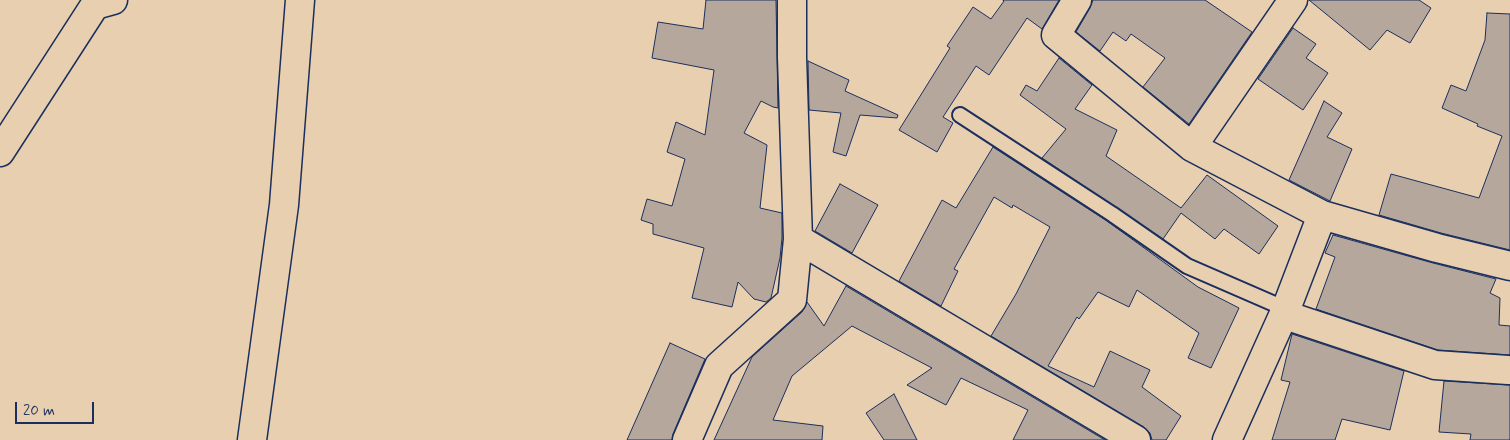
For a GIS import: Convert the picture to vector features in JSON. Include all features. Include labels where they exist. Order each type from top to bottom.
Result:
[{"type":"street","points":[[0,152],[96,5],[113,0]]},
{"type":"street","points":[[252,440],[284,205],[300,0]]},
{"type":"street","points":[[687,440],[719,366],[792,300],[798,240],[792,0]]},
{"type":"street","points":[[1077,0],[1056,36],[1192,147],[1322,215],[1437,248],[1510,266]]},
{"type":"street","points":[[1192,147],[1293,0]]},
{"type":"street","points":[[1227,440],[1285,311],[1322,215]]},
{"type":"street","points":[[798,240],[1136,440]]},
{"type":"street","points":[[1285,311],[1297,319],[1435,365],[1508,370]]},
{"type":"lane","points":[[960,115],[1112,214],[1187,266],[1285,311]]},
{"type":"building","points":[[706,0],[776,0],[778,108],[761,101],[744,133],[767,145],[760,208],[782,213],[780,258],[771,298],[766,302],[754,299],[738,282],[732,307],[692,298],[704,248],[653,234],[653,224],[641,220],[647,199],[672,206],[685,159],[667,152],[676,122],[705,135],[714,70],[652,58],[658,22],[703,29]]},
{"type":"building","points":[[1003,0],[1059,0],[1042,29],[1027,18],[989,75],[976,66],[943,117],[953,123],[937,152],[899,130],[950,48],[947,46],[973,7],[991,19]]},
{"type":"building","points":[[1093,0],[1205,0],[1252,32],[1189,124],[1143,87],[1165,58],[1131,34],[1126,41],[1113,32],[1100,51],[1076,32]]},
{"type":"building","points":[[1309,0],[1419,0],[1431,8],[1410,43],[1387,30],[1370,50]]},
{"type":"building","points":[[1487,13],[1510,14],[1510,250],[1379,215],[1391,174],[1479,198],[1502,136],[1477,126],[1478,124],[1442,108],[1451,85],[1466,91],[1485,40]]},
{"type":"building","points":[[1293,28],[1316,44],[1306,58],[1328,73],[1303,110],[1258,79]]},
{"type":"building","points":[[1059,58],[1092,85],[1075,109],[1117,130],[1106,156],[1181,208],[1207,175],[1278,226],[1259,254],[1224,229],[1215,239],[1181,213],[1163,239],[1042,158],[1066,129],[1020,95],[1026,85],[1037,91]]},
{"type":"building","points":[[808,61],[849,80],[845,91],[898,115],[897,118],[860,115],[846,156],[833,152],[841,113],[809,110]]},
{"type":"building","points":[[1324,101],[1342,113],[1327,137],[1352,149],[1330,201],[1289,180]]},
{"type":"building","points":[[993,147],[1107,221],[1198,287],[1239,308],[1211,368],[1188,358],[1199,333],[1137,290],[1129,307],[1098,292],[1079,319],[1077,317],[1048,366],[1094,387],[1110,351],[1150,370],[1142,387],[1181,416],[1166,440],[1152,440],[1150,433],[1144,427],[991,336],[1016,294],[1050,227],[1013,205],[1012,208],[994,197],[954,269],[958,271],[941,306],[899,281],[942,200],[956,208]]},
{"type":"building","points":[[840,184],[878,205],[852,253],[815,231]]},
{"type":"building","points":[[1333,235],[1496,279],[1490,293],[1500,298],[1499,325],[1510,326],[1510,355],[1438,350],[1316,309],[1335,257],[1325,253]]},
{"type":"building","points":[[846,286],[1105,440],[1013,440],[1028,410],[961,378],[946,405],[907,385],[932,368],[852,326],[792,376],[773,420],[823,426],[822,440],[714,440],[752,357],[802,312],[807,302],[824,326]]},
{"type":"building","points":[[1292,334],[1404,371],[1390,430],[1342,419],[1335,440],[1272,440],[1290,382],[1281,380]]},
{"type":"building","points":[[670,343],[705,359],[672,440],[627,440]]},
{"type":"building","points":[[1444,381],[1510,385],[1510,440],[1470,440],[1471,434],[1439,432]]},
{"type":"building","points":[[894,394],[917,440],[884,440],[866,413]]}]
